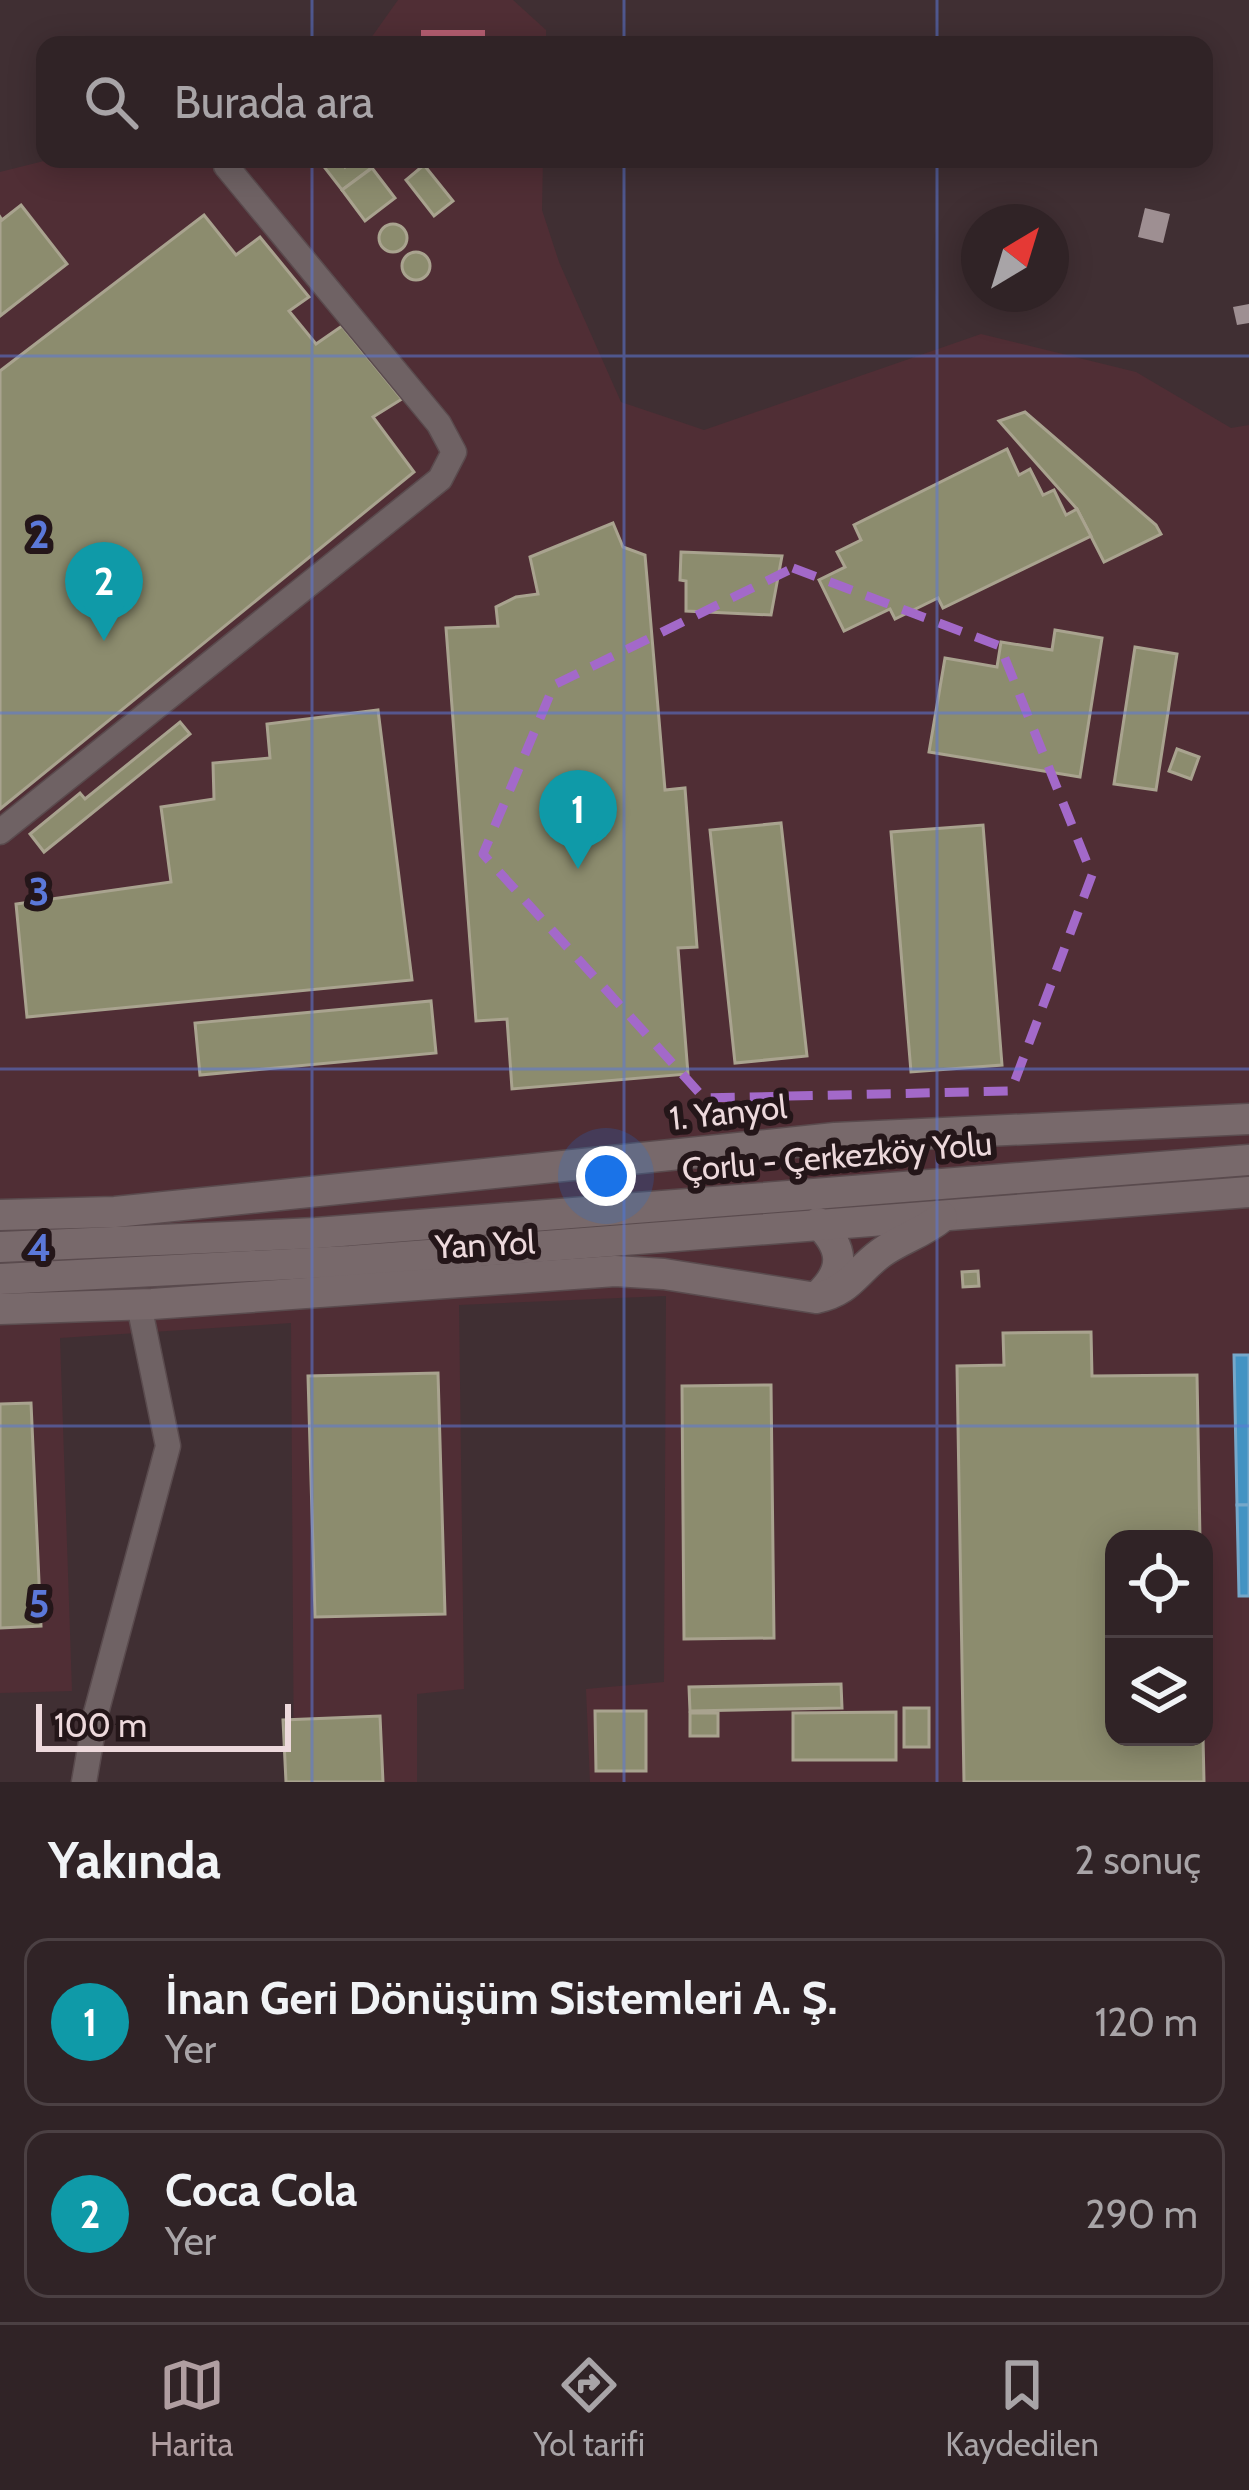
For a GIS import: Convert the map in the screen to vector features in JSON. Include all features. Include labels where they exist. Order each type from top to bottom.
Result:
[{"type":"main road","name":"1. Yanyol","points":[[0,1215],[115,1212],[836,1138],[1249,1120]]},
{"type":"main road","name":"Çorlu - Çerkezköy Yolu","points":[[0,1247],[316,1233],[1249,1160]]},
{"type":"main road","name":"Çorlu - Çerkezköy Yolu","points":[[0,1279],[350,1261],[1249,1192]]},
{"type":"main road","points":[[1130,1201],[1249,1210]]},
{"type":"main road","points":[[816,1298],[838,1294],[881,1253],[926,1231],[946,1215]]},
{"type":"main road","points":[[816,1298],[834,1281],[840,1254],[832,1236],[818,1223]]},
{"type":"main road","name":"Yan Yol","points":[[0,1309],[139,1305],[615,1271],[816,1298]]},
{"type":"street","points":[[0,832],[440,478],[454,452],[440,424],[228,168]]},
{"type":"street","points":[[84,1782],[96,1713],[168,1446],[139,1305]]},
{"type":"highlighted area","points":[[793,568],[1000,646],[1092,875],[1011,1091],[704,1098],[483,854],[554,685]]},
{"type":"shaded area","points":[[398,0],[513,0],[546,30],[546,36],[372,36]]},
{"type":"shaded area","points":[[421,30],[485,30],[485,36],[421,36]]},
{"type":"shaded area","points":[[36,163],[36,168],[543,168],[542,210],[559,262],[621,402],[704,430],[981,334],[1136,372],[1231,428],[1249,425],[1249,1782],[590,1782],[586,1689],[664,1682],[666,1296],[459,1305],[464,1689],[417,1694],[417,1782],[294,1782],[291,1323],[60,1338],[72,1691],[0,1693],[0,172]]},
{"type":"building: Okul","points":[[1234,1355],[1249,1355],[1249,1505],[1237,1505]]},
{"type":"building: Okul","points":[[1237,1505],[1249,1505],[1249,1596],[1239,1596]]},
{"type":"building: Sanayi","points":[[325,168],[371,168],[342,190]]},
{"type":"building: Sanayi","points":[[372,168],[395,198],[365,221],[342,190]]},
{"type":"building: Sanayi","points":[[426,168],[453,201],[434,216],[406,180]]},
{"type":"building: Sanayi","points":[[21,205],[67,264],[0,316],[0,217]]},
{"type":"building: Sanayi","points":[[204,215],[236,255],[260,237],[309,297],[289,311],[316,344],[342,326],[402,399],[373,417],[414,472],[0,809],[0,371]]},
{"type":"building: Sanayi","points":[[393,224],[403,228],[407,238],[403,248],[393,252],[383,248],[379,238],[383,228]]},
{"type":"building: Sanayi","points":[[416,252],[426,256],[430,266],[426,276],[416,280],[406,276],[402,266],[406,256]]},
{"type":"building: Sanayi","points":[[1025,412],[1161,534],[1104,562],[1077,509],[999,421]]},
{"type":"building: Sanayi","points":[[1007,449],[1019,475],[1030,469],[1043,495],[1054,490],[1066,515],[1077,509],[1091,536],[943,608],[938,598],[895,619],[890,609],[844,631],[819,580],[845,567],[837,552],[861,540],[854,525]]},
{"type":"building: Sanayi","points":[[613,523],[623,547],[645,555],[665,790],[685,788],[697,947],[678,948],[688,1074],[512,1089],[507,1019],[476,1021],[446,628],[498,626],[496,607],[516,597],[538,594],[530,557]]},
{"type":"building: Sanayi","points":[[681,552],[782,556],[771,615],[686,611]]},
{"type":"building: Sanayi","points":[[1055,630],[1102,638],[1080,777],[929,752],[945,658],[997,667],[1001,642],[1052,650]]},
{"type":"building: Sanayi","points":[[1135,647],[1177,654],[1156,790],[1114,784]]},
{"type":"building: Sanayi","points":[[378,710],[412,980],[27,1017],[16,904],[171,882],[161,807],[214,799],[213,763],[270,758],[267,724]]},
{"type":"building: Sanayi","points":[[180,722],[190,734],[44,852],[30,834],[80,793],[85,799]]},
{"type":"building: Sanayi","points":[[1177,749],[1199,757],[1191,779],[1169,771]]},
{"type":"building: Sanayi","points":[[781,823],[807,1056],[735,1063],[710,830]]},
{"type":"building: Sanayi","points":[[983,825],[1002,1065],[911,1072],[891,832]]},
{"type":"building: Sanayi","points":[[431,1001],[436,1053],[200,1075],[195,1023]]},
{"type":"building: Sanayi","points":[[978,1271],[979,1286],[963,1287],[962,1272]]},
{"type":"building: Sanayi","points":[[1091,1332],[1092,1376],[1197,1375],[1200,1530],[1105,1530],[1105,1746],[1203,1746],[1204,1782],[964,1782],[957,1366],[1004,1365],[1003,1333]]},
{"type":"building: Sanayi","points":[[438,1373],[445,1614],[315,1617],[308,1376]]},
{"type":"building: Sanayi","points":[[771,1385],[774,1638],[684,1639],[682,1386]]},
{"type":"building: Sanayi","points":[[31,1403],[41,1626],[0,1628],[0,1404]]},
{"type":"building: Sanayi","points":[[841,1684],[842,1708],[690,1711],[689,1687]]},
{"type":"building: Sanayi","points":[[904,1708],[929,1708],[929,1747],[904,1747]]},
{"type":"building: Sanayi","points":[[595,1711],[646,1711],[646,1771],[596,1771]]},
{"type":"building: Sanayi","points":[[896,1712],[896,1760],[793,1760],[793,1713]]},
{"type":"building: Sanayi","points":[[690,1713],[718,1713],[718,1736],[690,1736]]},
{"type":"building: Sanayi","points":[[380,1716],[383,1782],[286,1782],[283,1720]]},
{"type":"building: Diğer","points":[[1145,208],[1170,214],[1163,243],[1138,237]]},
{"type":"building: Diğer","points":[[1249,304],[1249,323],[1237,325],[1233,307]]},
{"type":"place","name":"Coca Cola","points":[[104,641]]},
{"type":"place","name":"İnan Geri Dönüşüm Sistemleri A. Ş.","points":[[578,869]]}]
